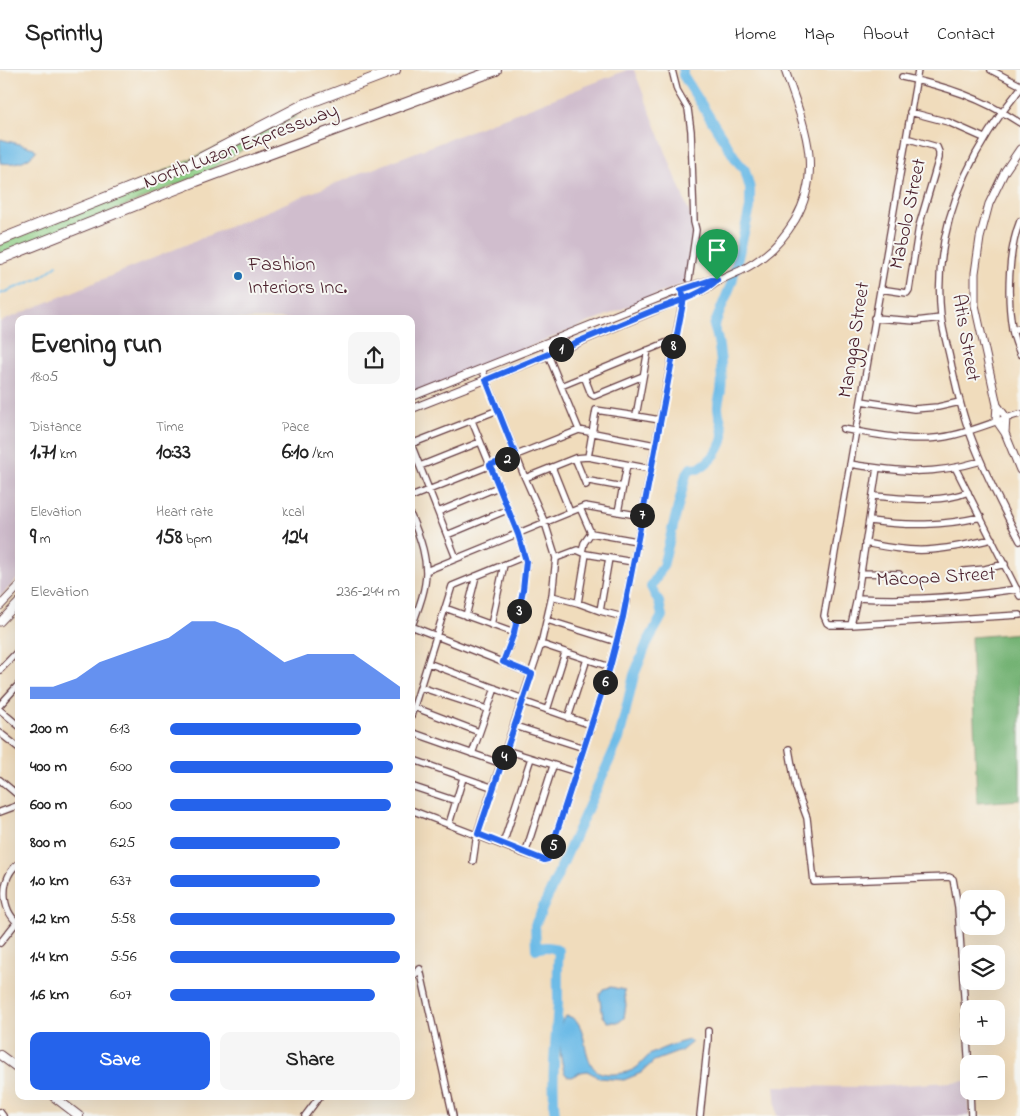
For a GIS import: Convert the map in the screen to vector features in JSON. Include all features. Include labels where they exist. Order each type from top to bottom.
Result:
[{"type":"highway","name":"North Luzon Expressway","points":[[0,240],[190,164],[303,104],[395,70]]},
{"type":"highway","name":"North Luzon Expressway","points":[[0,259],[196,181],[496,70]]},
{"type":"main road","points":[[0,1055],[15,1066]]},
{"type":"main road","points":[[59,1100],[79,1116]]},
{"type":"street","points":[[672,70],[677,90],[688,109],[691,132],[694,222],[696,230],[689,280]]},
{"type":"street","points":[[415,396],[681,290],[741,271],[766,254],[781,240],[799,212],[808,186],[810,170],[808,140],[785,70]]},
{"type":"street","name":"Mangga Street","points":[[851,625],[830,625],[824,616],[918,70]]},
{"type":"street","points":[[992,70],[1020,87]]},
{"type":"street","points":[[902,77],[948,88],[1002,111],[1020,123]]},
{"type":"street","name":"Atis Street","points":[[1020,87],[984,138],[971,161],[956,197],[944,241],[940,290],[941,318],[960,402],[969,431],[981,461],[1020,541]]},
{"type":"street","points":[[910,112],[948,122],[984,138]]},
{"type":"street","name":"Mabolo Street","points":[[880,289],[907,293],[909,290],[919,226],[939,158],[937,148],[906,138]]},
{"type":"street","points":[[1020,149],[1005,171],[989,204],[980,238],[975,306],[997,405],[996,420],[1006,433],[1020,470]]},
{"type":"street","points":[[1020,221],[1014,242],[1010,275],[1012,330],[1020,354]]},
{"type":"street","points":[[415,407],[548,355],[684,298],[710,287],[719,279]]},
{"type":"street","points":[[415,811],[478,834],[525,854],[544,860],[548,859],[610,667],[623,617],[684,298],[681,290]]},
{"type":"street","points":[[874,318],[916,321],[941,318]]},
{"type":"street","points":[[1012,330],[1020,328]]},
{"type":"street","points":[[562,386],[675,339]]},
{"type":"street","points":[[544,345],[579,430]]},
{"type":"street","points":[[636,416],[648,350]]},
{"type":"street","points":[[473,861],[478,834],[541,644],[552,596],[556,558],[545,523],[482,369]]},
{"type":"street","points":[[584,376],[591,394],[594,396],[643,376]]},
{"type":"street","points":[[861,401],[914,409],[938,407],[960,402]]},
{"type":"street","points":[[997,405],[1006,417],[1006,433]]},
{"type":"street","points":[[415,442],[498,410]]},
{"type":"street","points":[[588,457],[596,410],[660,420]]},
{"type":"street","points":[[843,428],[905,439],[933,439],[969,431],[996,420],[1020,414]]},
{"type":"street","points":[[472,421],[526,556],[523,590],[514,633],[503,662]]},
{"type":"street","points":[[415,495],[579,430],[655,445]]},
{"type":"street","points":[[420,466],[480,442]]},
{"type":"street","points":[[415,454],[456,558]]},
{"type":"street","points":[[525,478],[575,458],[588,457],[651,469]]},
{"type":"street","points":[[575,458],[585,483],[623,487]]},
{"type":"street","points":[[850,464],[927,472],[956,468],[981,461]]},
{"type":"street","points":[[618,512],[627,464]]},
{"type":"street","points":[[552,467],[570,512]]},
{"type":"street","points":[[877,468],[870,521],[851,625],[1020,615]]},
{"type":"street","points":[[956,468],[1020,596]]},
{"type":"street","points":[[438,512],[498,487]]},
{"type":"street","points":[[873,496],[947,497],[968,492]]},
{"type":"street","points":[[426,571],[580,508],[588,506],[642,516]]},
{"type":"street","points":[[580,508],[591,533]]},
{"type":"street","points":[[447,535],[507,510]]},
{"type":"street","points":[[870,521],[927,525],[956,523],[981,517]]},
{"type":"street","points":[[415,527],[424,553],[426,571],[422,597],[415,616]]},
{"type":"street","points":[[591,533],[637,541]]},
{"type":"street","points":[[578,602],[584,542],[591,533]]},
{"type":"street","points":[[865,543],[894,548],[926,550],[992,539]]},
{"type":"street","points":[[556,558],[576,550],[634,562]]},
{"type":"street","points":[[415,704],[452,586],[526,556]]},
{"type":"street","points":[[600,611],[609,558]]},
{"type":"street","points":[[964,571],[985,569],[1004,564]]},
{"type":"street","points":[[490,625],[504,565]]},
{"type":"street","points":[[861,573],[899,574]]},
{"type":"street","points":[[466,616],[476,576]]},
{"type":"street","name":"Macopa Street","points":[[857,598],[886,600],[944,598],[1017,589]]},
{"type":"street","points":[[0,606],[15,591]]},
{"type":"street","points":[[552,596],[578,602],[600,611],[623,617]]},
{"type":"street","points":[[0,622],[15,606]]},
{"type":"street","points":[[445,608],[514,633]]},
{"type":"street","points":[[547,620],[617,642]]},
{"type":"street","points":[[415,628],[532,674]]},
{"type":"street","points":[[541,644],[610,667]]},
{"type":"street","points":[[547,710],[565,653]]},
{"type":"street","points":[[0,670],[15,654]]},
{"type":"street","points":[[568,718],[587,659]]},
{"type":"street","points":[[428,663],[568,718],[591,725]]},
{"type":"street","points":[[420,687],[487,709]]},
{"type":"street","points":[[0,705],[15,688]]},
{"type":"street","points":[[472,754],[495,688]]},
{"type":"street","points":[[415,707],[480,732]]},
{"type":"street","points":[[0,710],[15,721]]},
{"type":"street","points":[[514,726],[584,748]]},
{"type":"street","points":[[0,733],[15,745]]},
{"type":"street","points":[[415,733],[502,764]]},
{"type":"street","points":[[506,750],[576,772]]},
{"type":"street","points":[[789,750],[796,788],[808,818],[814,882],[948,877],[953,879],[958,906],[968,1055]]},
{"type":"street","points":[[503,844],[531,758]]},
{"type":"street","points":[[415,760],[494,788]]},
{"type":"street","points":[[525,854],[553,766]]},
{"type":"street","points":[[449,824],[463,778]]},
{"type":"street","points":[[0,780],[15,793]]},
{"type":"street","points":[[415,787],[456,802]]},
{"type":"street","points":[[0,812],[15,806]]},
{"type":"street","points":[[15,865],[7,874],[1,894],[3,905],[10,917],[15,921]]},
{"type":"street","points":[[0,869],[7,874]]},
{"type":"street","points":[[0,943],[15,926]]},
{"type":"street","points":[[415,975],[420,969],[453,1116]]},
{"type":"street","points":[[700,1116],[708,1031]]},
{"type":"street","points":[[305,1116],[317,1100]]},
{"type":"street","points":[[970,1100],[971,1116]]},
{"type":"street","points":[[0,1112],[3,1116]]},
{"type":"shaded area","points":[[627,70],[634,70],[695,227],[688,282],[415,393],[415,315],[17,315],[303,196]]},
{"type":"shaded area","points":[[15,316],[15,581],[0,597],[0,322]]},
{"type":"shaded area","points":[[960,1081],[960,1100],[968,1100],[969,1116],[777,1116],[774,1086],[870,1087]]},
{"type":"green space","points":[[295,112],[297,116],[205,173],[0,257],[0,244]]},
{"type":"green space","points":[[1020,633],[1020,800],[977,803],[971,637]]},
{"type":"water","points":[[0,139],[34,148],[36,151],[29,158],[20,162],[0,163]]},
{"type":"water","points":[[611,987],[624,990],[626,1005],[624,1018],[619,1022],[608,1022],[603,1016],[599,995],[603,989]]},
{"type":"water","points":[[566,1016],[574,1019],[579,1024],[589,1059],[593,1067],[603,1073],[628,1072],[657,1051],[689,1040],[692,1042],[681,1051],[654,1061],[641,1073],[624,1080],[600,1078],[587,1071],[571,1077],[567,1076],[564,1072],[559,1043],[560,1027],[562,1020]]},
{"type":"waterway","points":[[555,1116],[554,1072],[559,951],[548,947],[536,949],[535,925],[619,739],[634,675],[647,643],[662,616],[659,602],[651,587],[663,566],[686,475],[691,468],[698,469],[712,457],[718,450],[723,437],[718,407],[722,384],[721,368],[714,326],[732,282],[750,208],[750,189],[745,170],[737,161],[683,75],[683,70]]},
{"type":"waterway","points":[[0,294],[40,278],[57,265]]},
{"type":"place","name":"Fashion Interiors Inc.","points":[[238,276]]},
{"type":"route","points":[[717,280],[710,287],[684,298],[548,355],[486,380],[516,456],[490,465],[526,556],[526,575],[514,633],[503,662],[532,674],[478,834],[525,854],[544,860],[548,859],[610,667],[623,617],[684,298],[681,290],[711,280],[717,280]]}]
